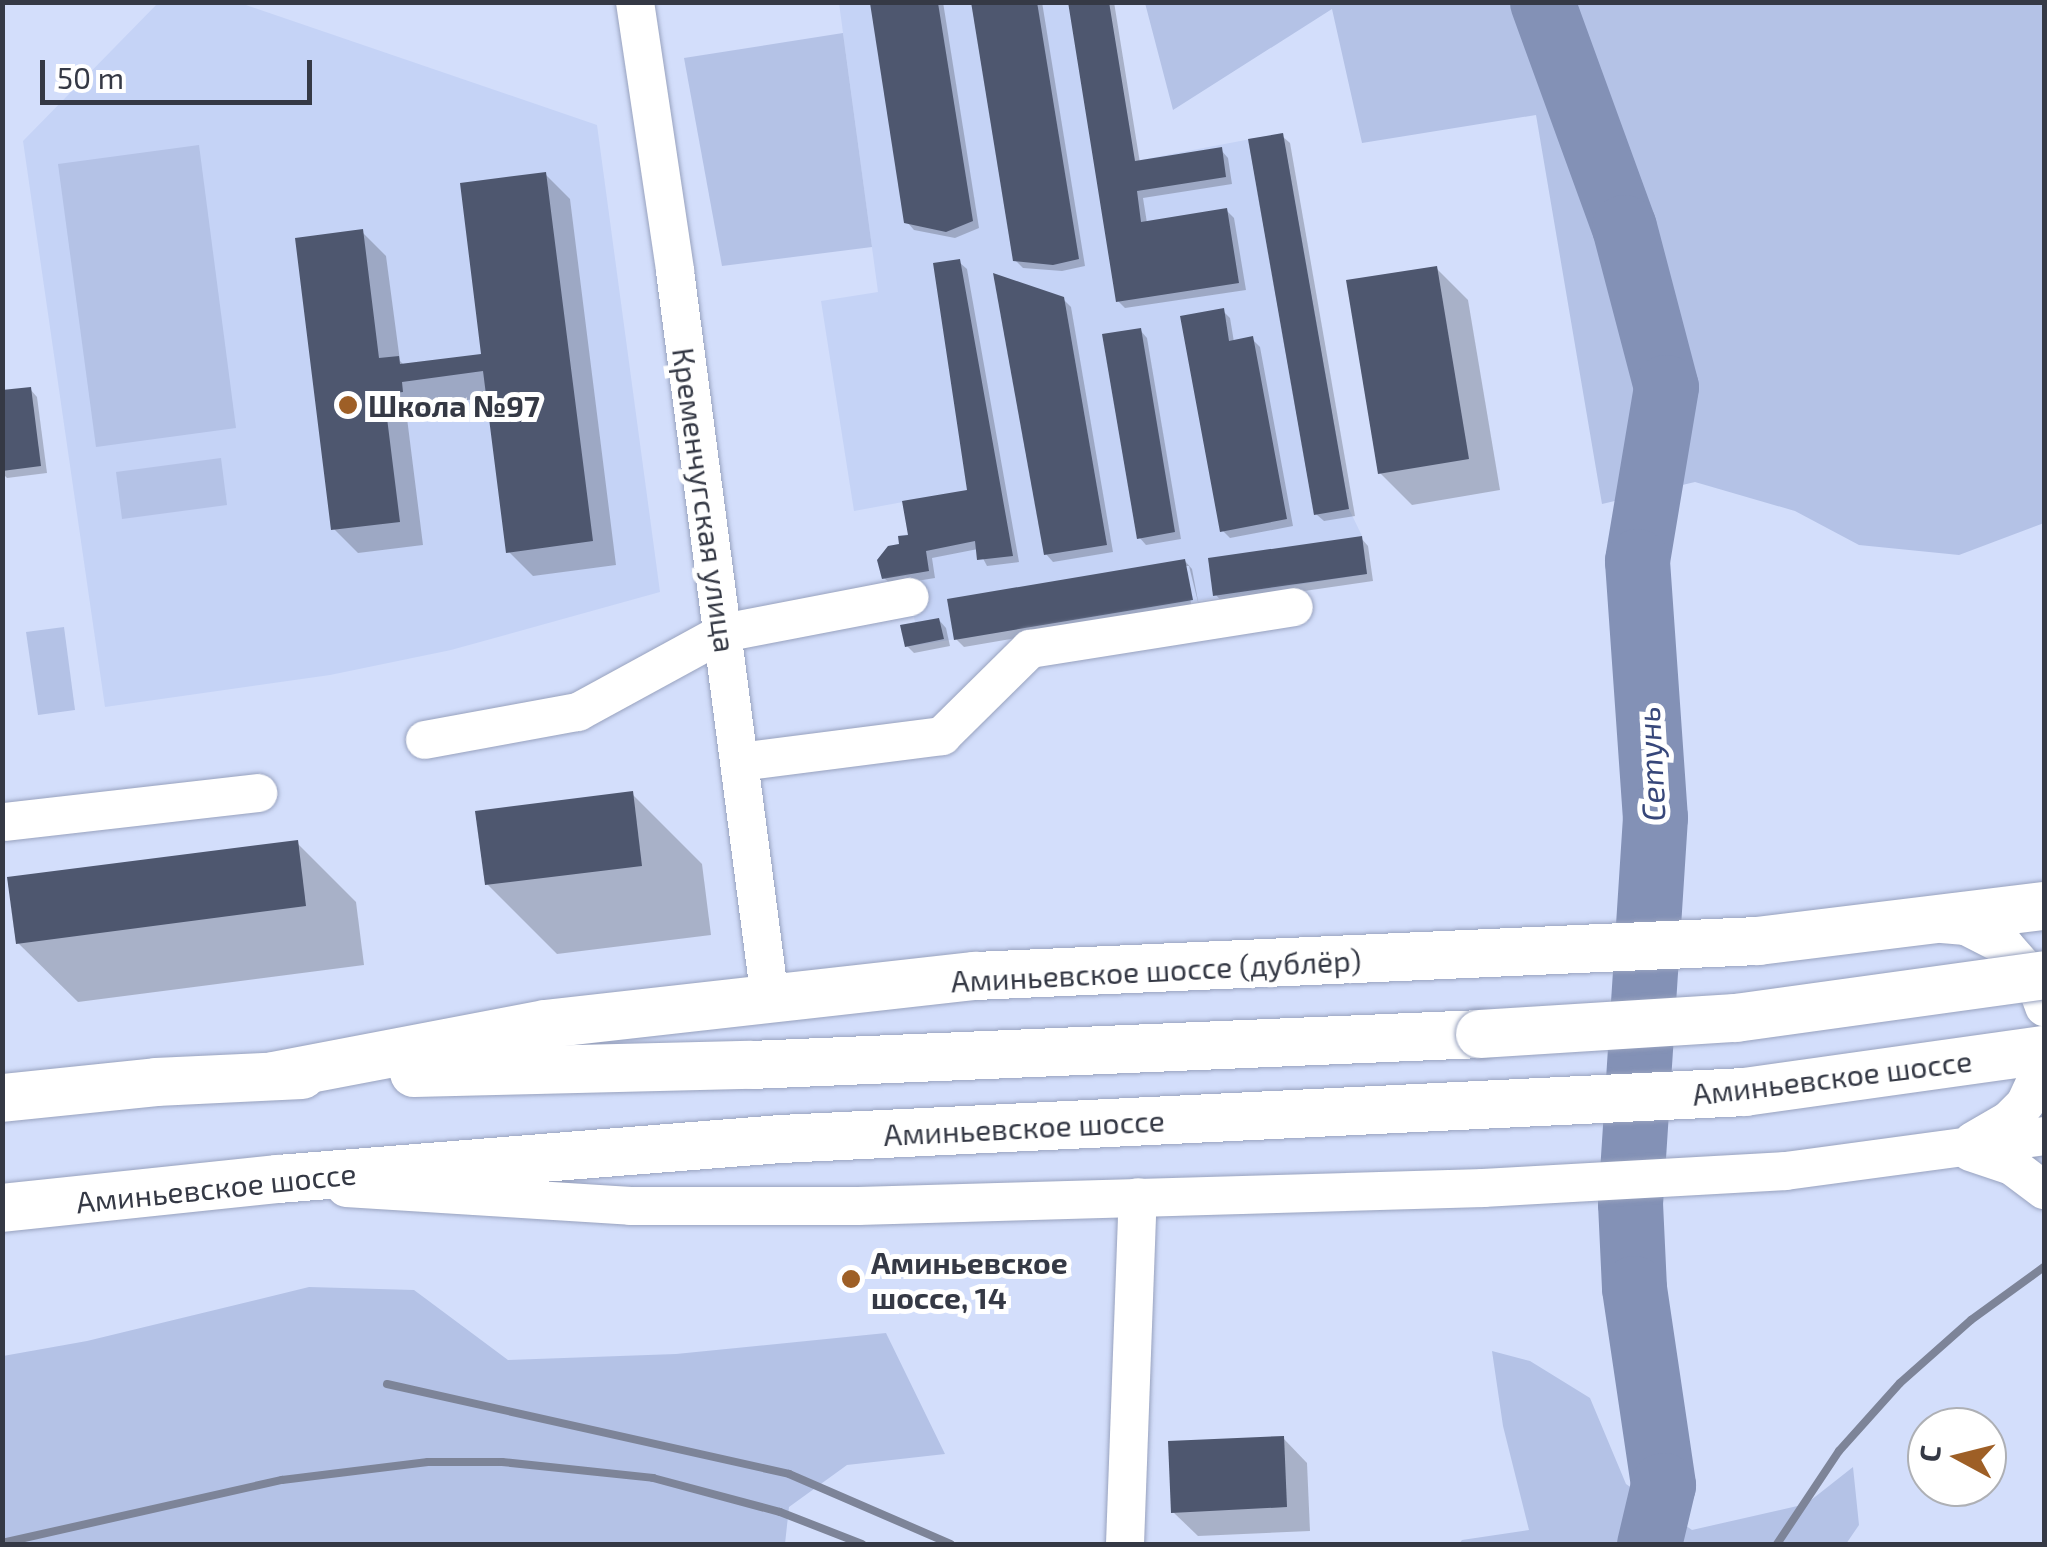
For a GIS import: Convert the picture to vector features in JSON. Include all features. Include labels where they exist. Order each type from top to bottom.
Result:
[{"type":"main road","name":"Аминьевское шоссе (дублёр)","points":[[273,1076],[546,1024],[975,976],[1758,941],[2044,906]]},
{"type":"main road","points":[[2,1098],[156,1082],[273,1076],[751,1065],[1480,1034],[1736,1018],[2044,975]]},
{"type":"main road","name":"Аминьевское шоссе","points":[[2,1208],[278,1179],[781,1140],[1745,1092],[2044,1050]]},
{"type":"street","name":"Кременчугская улица","points":[[635,2],[770,999]]},
{"type":"street","points":[[426,740],[578,712],[723,633],[910,597]]},
{"type":"street","points":[[740,762],[942,736],[1030,649],[1294,607]]},
{"type":"street","points":[[4,813],[258,794]]},
{"type":"street","points":[[1922,922],[1966,926],[2005,946],[2034,979],[2044,1006]]},
{"type":"street","points":[[1952,1150],[2010,1120],[2037,1085],[2044,1064]]},
{"type":"street","points":[[278,1179],[401,1194],[630,1206],[862,1206],[1484,1188],[1786,1171],[2044,1136]]},
{"type":"street","points":[[1952,1150],[1983,1154],[2012,1166],[2044,1190]]},
{"type":"street","points":[[1125,1544],[1138,1198]]},
{"type":"shaded area","name":"Школа №97","points":[[159,2],[240,3],[597,125],[660,592],[451,650],[330,675],[105,707],[23,141]]},
{"type":"shaded area","points":[[839,3],[1109,3],[1135,161],[1283,133],[1349,509],[1362,536],[1367,574],[905,647],[900,625],[915,622],[906,576],[882,579],[877,560],[888,546],[899,544],[898,536],[908,534],[903,502],[854,511],[821,301],[878,292]]},
{"type":"shaded area","points":[[1145,3],[2044,3],[2044,523],[1959,555],[1859,545],[1795,511],[1695,482],[1602,504],[1536,115],[1362,143],[1332,9],[1173,110]]},
{"type":"shaded area","points":[[843,33],[872,247],[722,266],[684,58]]},
{"type":"shaded area","points":[[199,145],[236,428],[96,447],[58,164]]},
{"type":"shaded area","points":[[221,458],[227,505],[122,519],[116,472]]},
{"type":"shaded area","points":[[64,627],[75,710],[38,715],[26,632]]},
{"type":"shaded area","points":[[309,1287],[414,1290],[508,1360],[676,1354],[886,1333],[945,1454],[847,1465],[789,1507],[785,1544],[3,1544],[3,1356],[87,1341]]},
{"type":"shaded area","points":[[1492,1351],[1530,1361],[1590,1398],[1626,1484],[1692,1530],[1806,1504],[1853,1467],[1859,1525],[1846,1544],[1459,1544],[1462,1540],[1529,1530],[1503,1426]]},
{"type":"building","points":[[971,2],[1037,2],[1079,259],[1053,265],[1013,261]]},
{"type":"building","points":[[1068,2],[1109,2],[1135,161],[1222,147],[1226,177],[1137,191],[1141,222],[1227,208],[1239,283],[1116,302]]},
{"type":"building","points":[[870,3],[938,3],[973,221],[946,232],[904,223]]},
{"type":"building","points":[[1283,133],[1349,509],[1314,515],[1248,139]]},
{"type":"building","points":[[546,172],[593,541],[506,553],[483,371],[402,382],[403,392],[384,394],[400,522],[331,530],[295,238],[363,229],[379,358],[399,356],[400,364],[481,354],[460,183]]},
{"type":"building","points":[[960,259],[1013,556],[977,560],[975,541],[926,551],[929,571],[882,579],[877,560],[888,546],[899,544],[898,536],[908,535],[902,501],[967,490],[933,263]]},
{"type":"building","points":[[1437,266],[1469,459],[1378,474],[1346,280]]},
{"type":"building","points":[[993,273],[1064,297],[1107,545],[1044,555]]},
{"type":"building","points":[[1224,308],[1229,341],[1253,336],[1287,519],[1220,532],[1180,316]]},
{"type":"building","points":[[1141,328],[1175,532],[1137,539],[1102,334]]},
{"type":"building","points":[[31,387],[41,466],[2,471],[2,390]]},
{"type":"building","points":[[1362,536],[1367,574],[1213,596],[1208,558]]},
{"type":"building","points":[[1185,559],[1193,600],[954,640],[947,599]]},
{"type":"building","points":[[939,618],[944,639],[905,647],[900,625]]},
{"type":"building","points":[[633,791],[642,866],[485,885],[475,811]]},
{"type":"building","points":[[298,840],[306,906],[16,944],[7,877]]},
{"type":"building","points":[[1284,1436],[1287,1507],[1171,1513],[1168,1441]]},
{"type":"waterway","name":"Сетунь","points":[[1542,2],[1624,227],[1666,387],[1637,561],[1655,817],[1630,1203],[1634,1288],[1663,1485],[1649,1544]]},
{"type":"railway","points":[[1777,1544],[1839,1451],[1900,1383],[1971,1320],[2044,1267]]},
{"type":"railway","points":[[387,1384],[789,1474],[951,1544]]},
{"type":"railway","points":[[2,1543],[282,1480],[428,1462],[502,1462],[653,1478],[780,1512],[862,1544]]},
{"type":"place","name":"Школа №97","points":[[348,405]]},
{"type":"place","name":"Аминьевское шоссе, 14","points":[[851,1279]]}]
